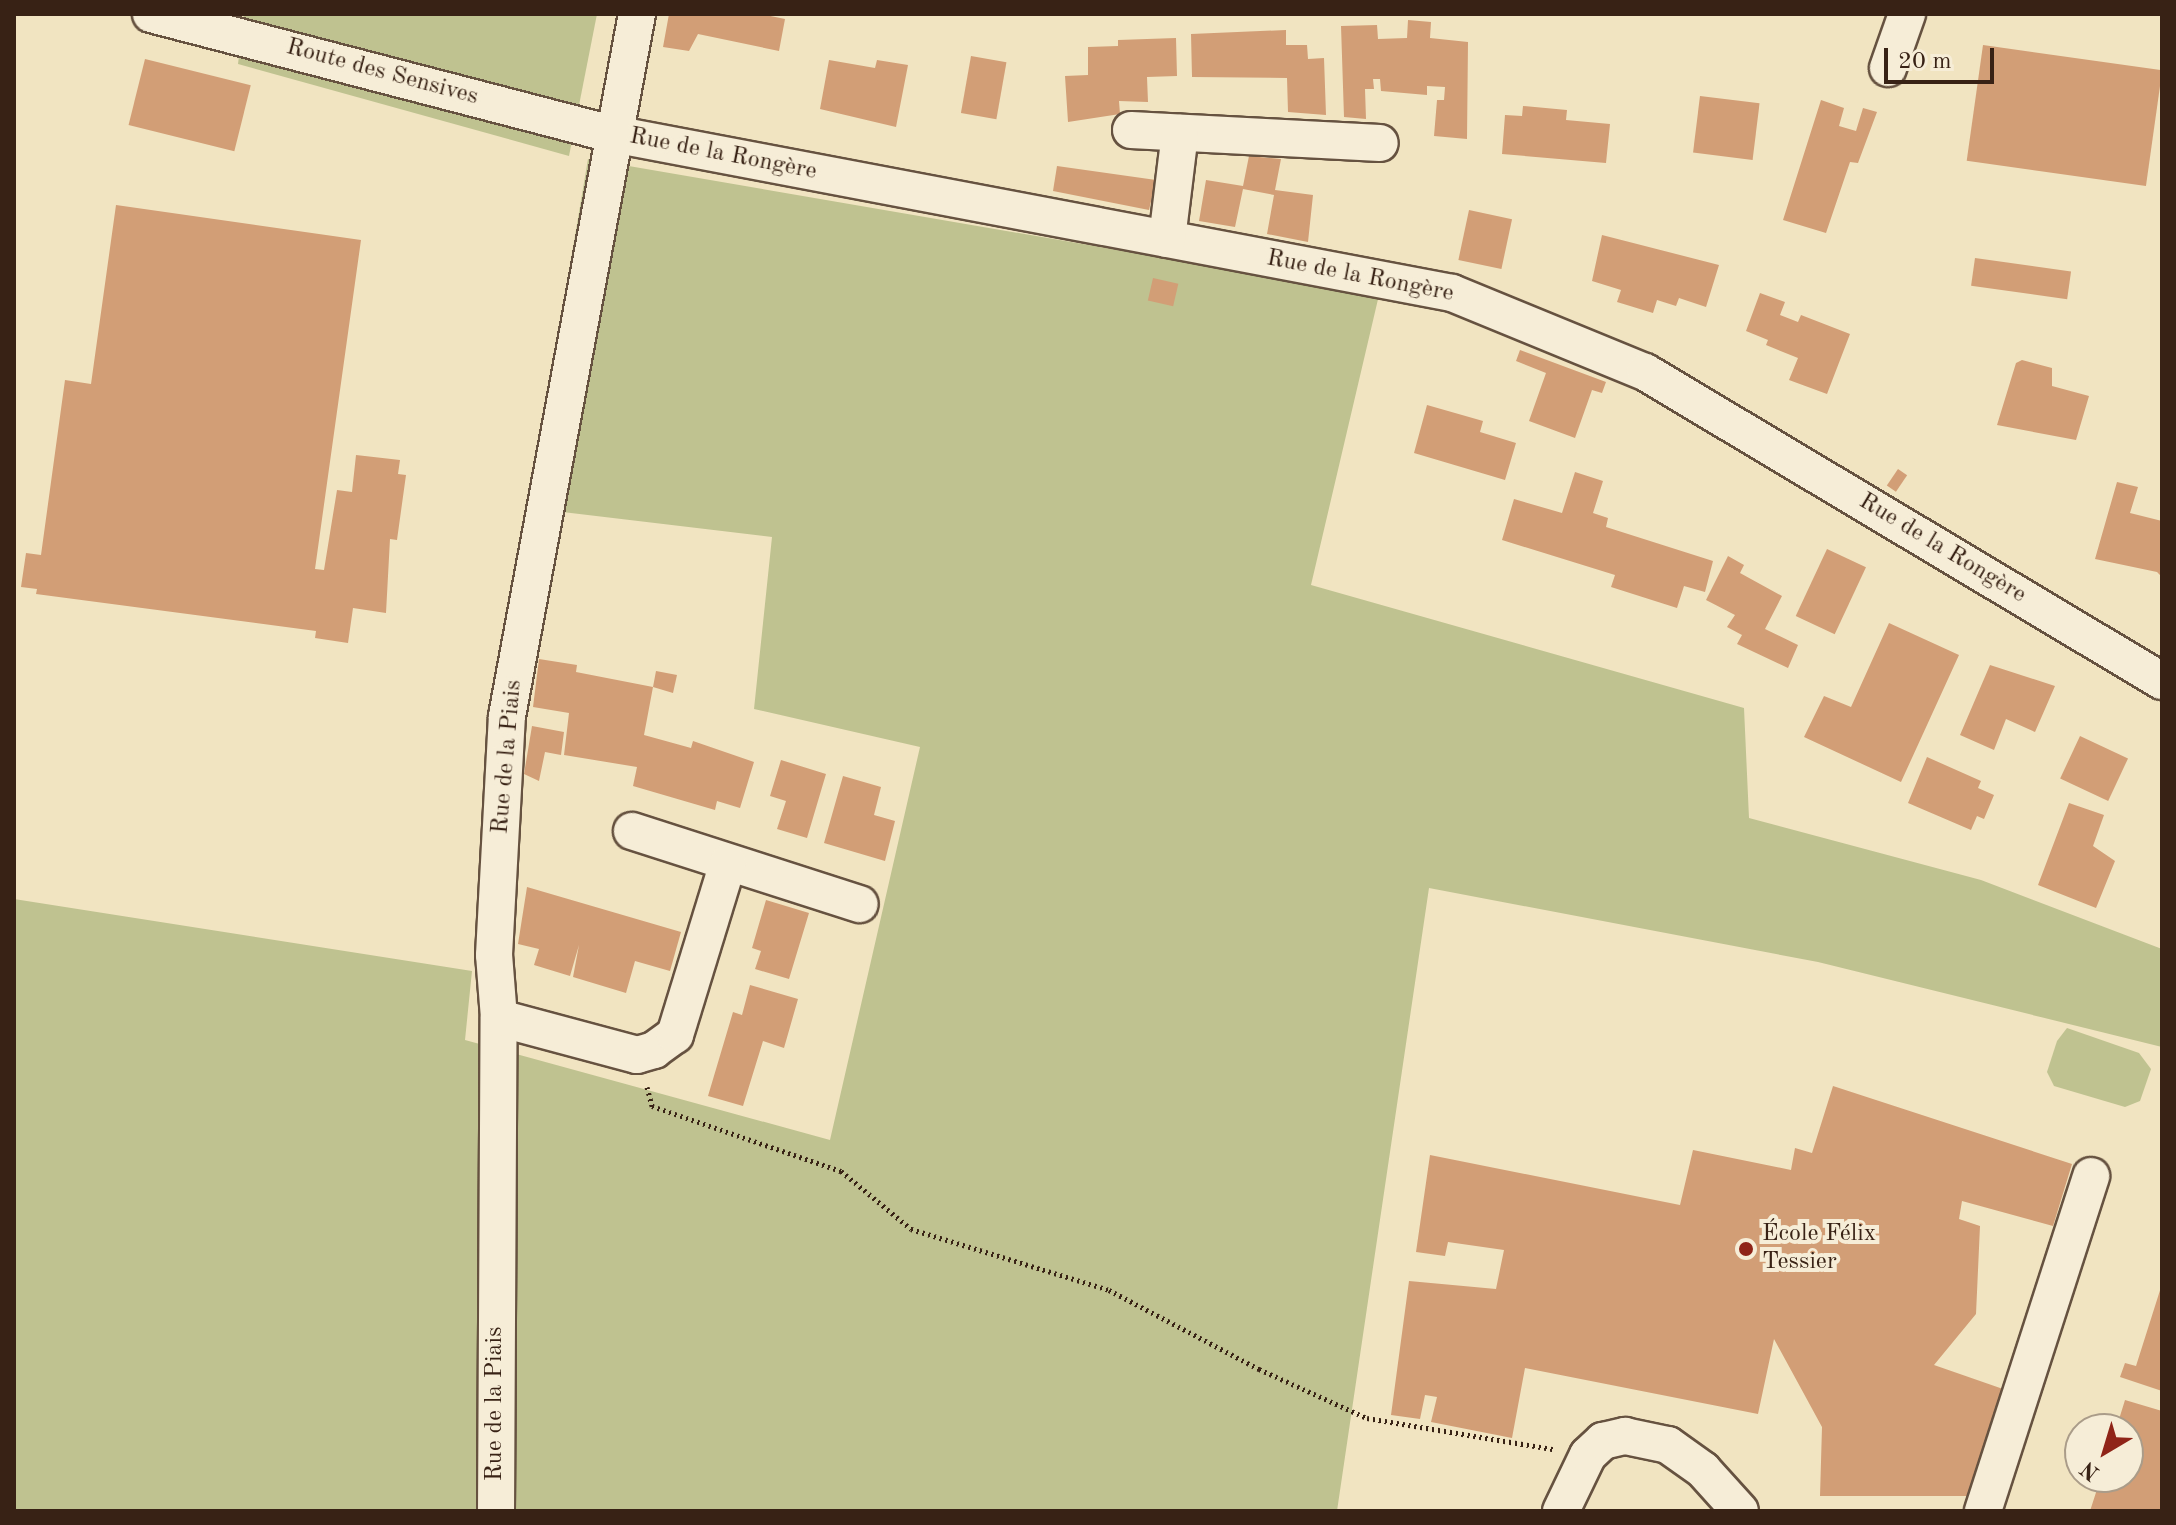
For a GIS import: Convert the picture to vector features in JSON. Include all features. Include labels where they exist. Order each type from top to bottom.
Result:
[{"type":"street","name":"Route des Sensives","points":[[151,14],[613,134]]},
{"type":"street","name":"Rue de la Piais","points":[[496,1511],[499,1018],[494,955],[507,716],[637,14]]},
{"type":"street","points":[[1888,68],[1907,14]]},
{"type":"street","points":[[1131,130],[1380,143]]},
{"type":"street","points":[[1167,239],[1180,133]]},
{"type":"street","name":"Rue de la Rongère","points":[[613,134],[1452,293],[1645,372],[2162,681]]},
{"type":"street","points":[[632,831],[860,904]]},
{"type":"street","points":[[499,1018],[637,1055],[675,1035],[728,863]]},
{"type":"street","points":[[1983,1511],[2091,1176]]},
{"type":"street","points":[[1561,1511],[1588,1455],[1603,1441],[1625,1436],[1657,1441],[1703,1470],[1740,1511]]},
{"type":"path","points":[[637,1055],[652,1106],[841,1171],[911,1229],[1109,1290],[1259,1369],[1367,1418],[1588,1455]]},
{"type":"green space","points":[[244,14],[597,14],[569,156],[238,64]]},
{"type":"green space","points":[[588,159],[1379,295],[1311,585],[1744,708],[1749,818],[1981,880],[2162,949],[2162,1047],[1818,962],[1429,888],[1337,1511],[14,1511],[14,899],[472,971],[465,1040],[830,1140],[920,747],[754,709],[772,537],[529,508]]},
{"type":"green space","points":[[2067,1028],[2139,1053],[2151,1069],[2140,1101],[2125,1107],[2054,1086],[2047,1072],[2057,1041]]},
{"type":"building","points":[[669,14],[761,14],[785,19],[779,51],[698,34],[689,51],[663,47]]},
{"type":"building","points":[[1408,20],[1431,22],[1430,38],[1468,42],[1467,139],[1434,136],[1437,100],[1444,100],[1445,87],[1427,86],[1427,95],[1381,91],[1380,79],[1373,79],[1374,89],[1365,89],[1366,119],[1344,117],[1341,26],[1377,25],[1378,39],[1407,38]]},
{"type":"building","points":[[1286,30],[1286,45],[1307,45],[1308,59],[1324,58],[1326,115],[1288,112],[1287,78],[1192,77],[1191,34]]},
{"type":"building","points":[[1176,38],[1177,76],[1147,77],[1148,102],[1119,101],[1120,114],[1068,122],[1065,76],[1088,75],[1088,47],[1118,46],[1118,40]]},
{"type":"building","points":[[1983,45],[2162,70],[2146,186],[1967,161]]},
{"type":"building","points":[[971,56],[1006,62],[996,119],[961,113]]},
{"type":"building","points":[[145,59],[251,85],[234,151],[129,125]]},
{"type":"building","points":[[829,60],[875,68],[877,60],[908,65],[896,127],[820,109]]},
{"type":"building","points":[[1700,96],[1760,103],[1753,160],[1693,153]]},
{"type":"building","points":[[1821,100],[1844,108],[1839,126],[1856,131],[1863,108],[1877,112],[1858,163],[1850,162],[1826,233],[1783,220]]},
{"type":"building","points":[[1523,106],[1567,110],[1566,120],[1610,124],[1606,163],[1502,154],[1505,115],[1522,116]]},
{"type":"building","points":[[1249,156],[1281,159],[1275,190],[1313,195],[1308,242],[1267,234],[1274,195],[1243,189],[1235,227],[1199,221],[1206,180],[1243,186]]},
{"type":"building","points":[[1057,166],[1156,180],[1149,210],[1053,191]]},
{"type":"building","points":[[116,205],[361,240],[315,569],[324,570],[337,490],[352,492],[356,455],[400,460],[398,474],[406,475],[397,540],[390,539],[386,613],[353,608],[348,643],[315,638],[316,631],[36,594],[37,589],[21,587],[26,553],[41,555],[65,380],[91,384]]},
{"type":"building","points":[[1469,210],[1512,219],[1501,269],[1458,260]]},
{"type":"building","points":[[1602,235],[1719,265],[1706,307],[1679,298],[1676,306],[1657,300],[1653,313],[1617,302],[1621,290],[1592,281]]},
{"type":"building","points":[[1975,258],[2071,271],[2067,299],[1971,286]]},
{"type":"building","points":[[1153,278],[1178,284],[1173,306],[1148,300]]},
{"type":"building","points":[[1760,293],[1785,302],[1780,315],[1798,322],[1801,315],[1850,334],[1827,394],[1789,380],[1798,358],[1766,345],[1768,340],[1746,331]]},
{"type":"building","points":[[1520,350],[1606,382],[1602,393],[1592,390],[1575,438],[1529,421],[1546,373],[1516,361]]},
{"type":"building","points":[[2022,360],[2052,368],[2052,386],[2089,396],[2076,440],[1997,425],[2016,363]]},
{"type":"building","points":[[1427,405],[1483,421],[1480,432],[1516,443],[1505,480],[1414,453]]},
{"type":"building","points":[[1898,469],[1907,475],[1896,492],[1887,486]]},
{"type":"building","points":[[1575,472],[1603,481],[1593,513],[1608,518],[1606,527],[1713,561],[1705,592],[1684,586],[1677,608],[1611,587],[1615,575],[1502,540],[1514,499],[1562,513]]},
{"type":"building","points":[[2117,482],[2138,487],[2130,513],[2162,521],[2162,577],[2157,572],[2095,559]]},
{"type":"building","points":[[1827,549],[1866,567],[1835,634],[1796,616]]},
{"type":"building","points":[[1728,556],[1744,565],[1740,573],[1782,596],[1765,629],[1798,645],[1788,668],[1737,644],[1742,635],[1727,627],[1735,615],[1706,600]]},
{"type":"building","points":[[1889,623],[1959,655],[1901,782],[1804,737],[1824,696],[1851,707]]},
{"type":"building","points":[[539,659],[577,665],[576,672],[653,687],[644,735],[691,748],[693,741],[754,762],[740,808],[717,801],[715,810],[633,786],[637,767],[564,755],[569,713],[533,707]]},
{"type":"building","points":[[1990,665],[2055,686],[2035,732],[2006,719],[1994,750],[1960,735]]},
{"type":"building","points":[[656,671],[677,675],[673,693],[653,687]]},
{"type":"building","points":[[532,726],[564,732],[561,755],[545,752],[539,781],[524,774]]},
{"type":"building","points":[[2080,736],[2128,758],[2108,801],[2060,779]]},
{"type":"building","points":[[1927,757],[1981,781],[1978,788],[1994,795],[1984,819],[1977,816],[1971,830],[1908,803]]},
{"type":"building","points":[[781,760],[826,774],[807,838],[777,829],[786,801],[770,796]]},
{"type":"building","points":[[843,776],[881,787],[874,815],[895,821],[885,861],[824,843]]},
{"type":"building","points":[[2069,803],[2104,815],[2093,846],[2115,861],[2096,908],[2038,885]]},
{"type":"building","points":[[527,887],[681,932],[670,971],[635,961],[626,993],[573,977],[579,945],[570,976],[534,965],[539,949],[518,944]]},
{"type":"building","points":[[766,900],[809,913],[789,979],[755,969],[761,951],[752,948]]},
{"type":"building","points":[[750,985],[798,999],[784,1048],[763,1041],[743,1106],[708,1096],[733,1012],[742,1015]]},
{"type":"building","points":[[1833,1086],[2072,1164],[2053,1226],[1962,1201],[1959,1219],[1980,1226],[1976,1314],[1934,1365],[2003,1389],[1970,1496],[1820,1496],[1822,1427],[1774,1339],[1758,1414],[1525,1368],[1512,1438],[1431,1422],[1437,1397],[1425,1395],[1420,1419],[1391,1415],[1409,1281],[1496,1289],[1504,1250],[1448,1242],[1445,1256],[1416,1252],[1430,1155],[1680,1205],[1693,1150],[1791,1170],[1795,1148],[1812,1153]]},
{"type":"building","points":[[2162,1284],[2162,1391],[2120,1377],[2125,1363],[2136,1366]]},
{"type":"building","points":[[2125,1400],[2162,1411],[2162,1511],[2090,1511],[2096,1493],[2144,1493],[2144,1413],[2121,1413]]},
{"type":"place","name":"École Félix Tessier","points":[[1746,1249]]}]
